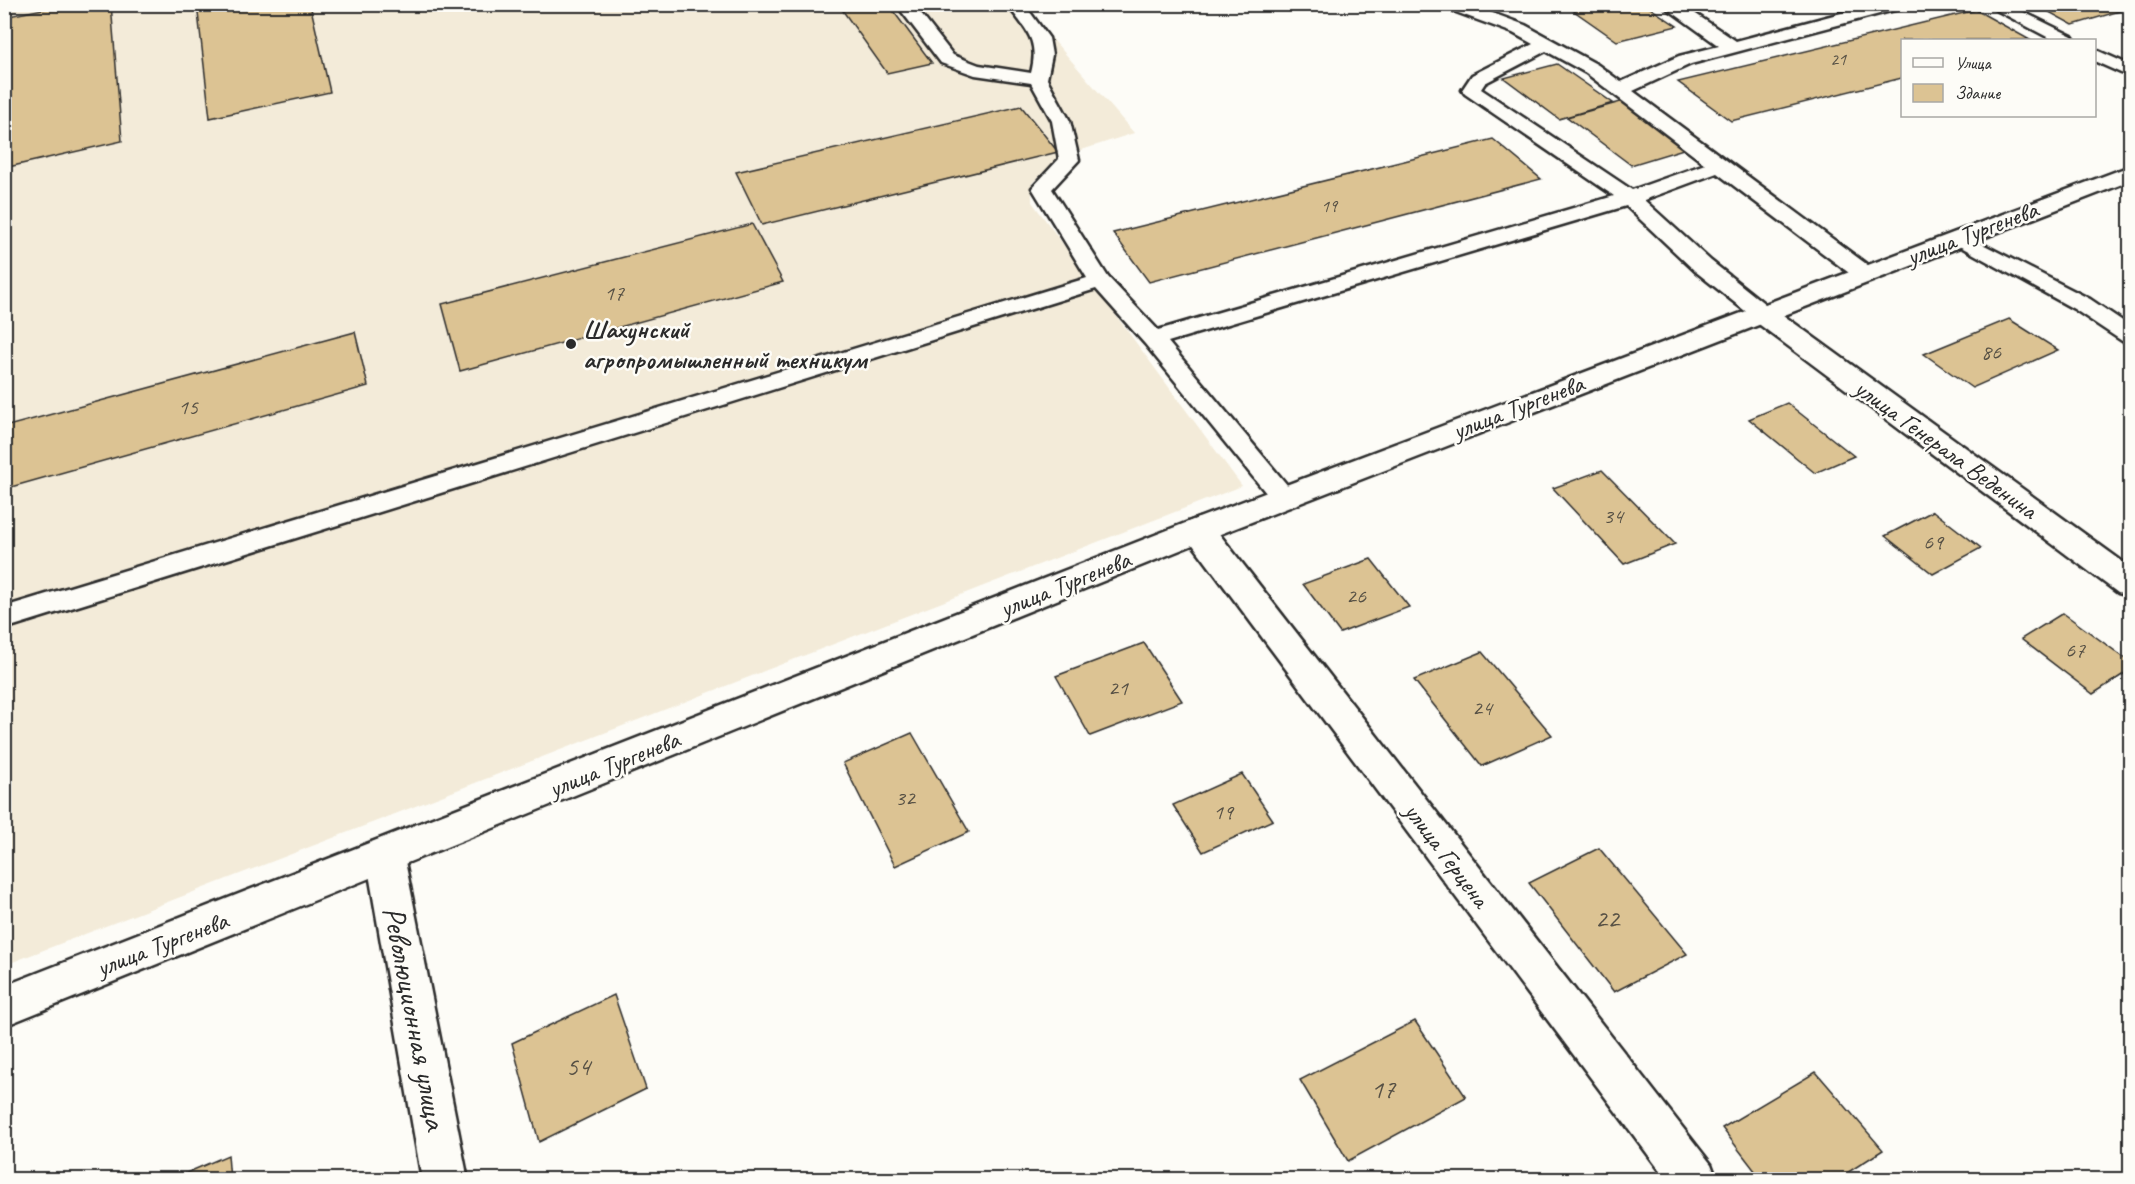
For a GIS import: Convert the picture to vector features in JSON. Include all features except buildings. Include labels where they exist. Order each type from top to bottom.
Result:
[{"type":"street","name":"улица Тургенева","points":[[4,1006],[1199,530],[2130,173]]},
{"type":"street","name":"улица Генерала Веденина","points":[[1762,313],[2130,584]]},
{"type":"street","name":"улица Герцена","points":[[1199,530],[1695,1179]]},
{"type":"street","name":"Революционная улица","points":[[385,856],[445,1179]]},
{"type":"lane","points":[[904,4],[947,58],[975,70],[1038,79]]},
{"type":"lane","points":[[1015,4],[1042,35],[1044,58],[1038,79],[1061,121],[1069,160],[1042,188],[1100,281],[1153,339],[1284,498]]},
{"type":"lane","points":[[1451,4],[1519,29],[1592,69],[1865,274]]},
{"type":"lane","points":[[1669,4],[1733,47]]},
{"type":"lane","points":[[1619,90],[1685,60],[1896,4]]},
{"type":"lane","points":[[1993,4],[2064,39]]},
{"type":"lane","points":[[1546,44],[1478,79],[1471,90],[1630,198],[1703,266],[1762,313]]},
{"type":"lane","points":[[2096,55],[2130,72]]},
{"type":"lane","points":[[1153,339],[1630,198],[1720,165]]},
{"type":"lane","points":[[1959,238],[2082,304],[2130,336]]},
{"type":"lane","points":[[4,618],[1100,281]]},
{"type":"shaded area","name":"Шахунский агропромышленный техникум","points":[[5,5],[1023,5],[1134,133],[1060,157],[1032,183],[1032,202],[1242,486],[5,965]]},
{"type":"place","name":"Шахунский агропромышленный техникум","points":[[571,344]]}]
